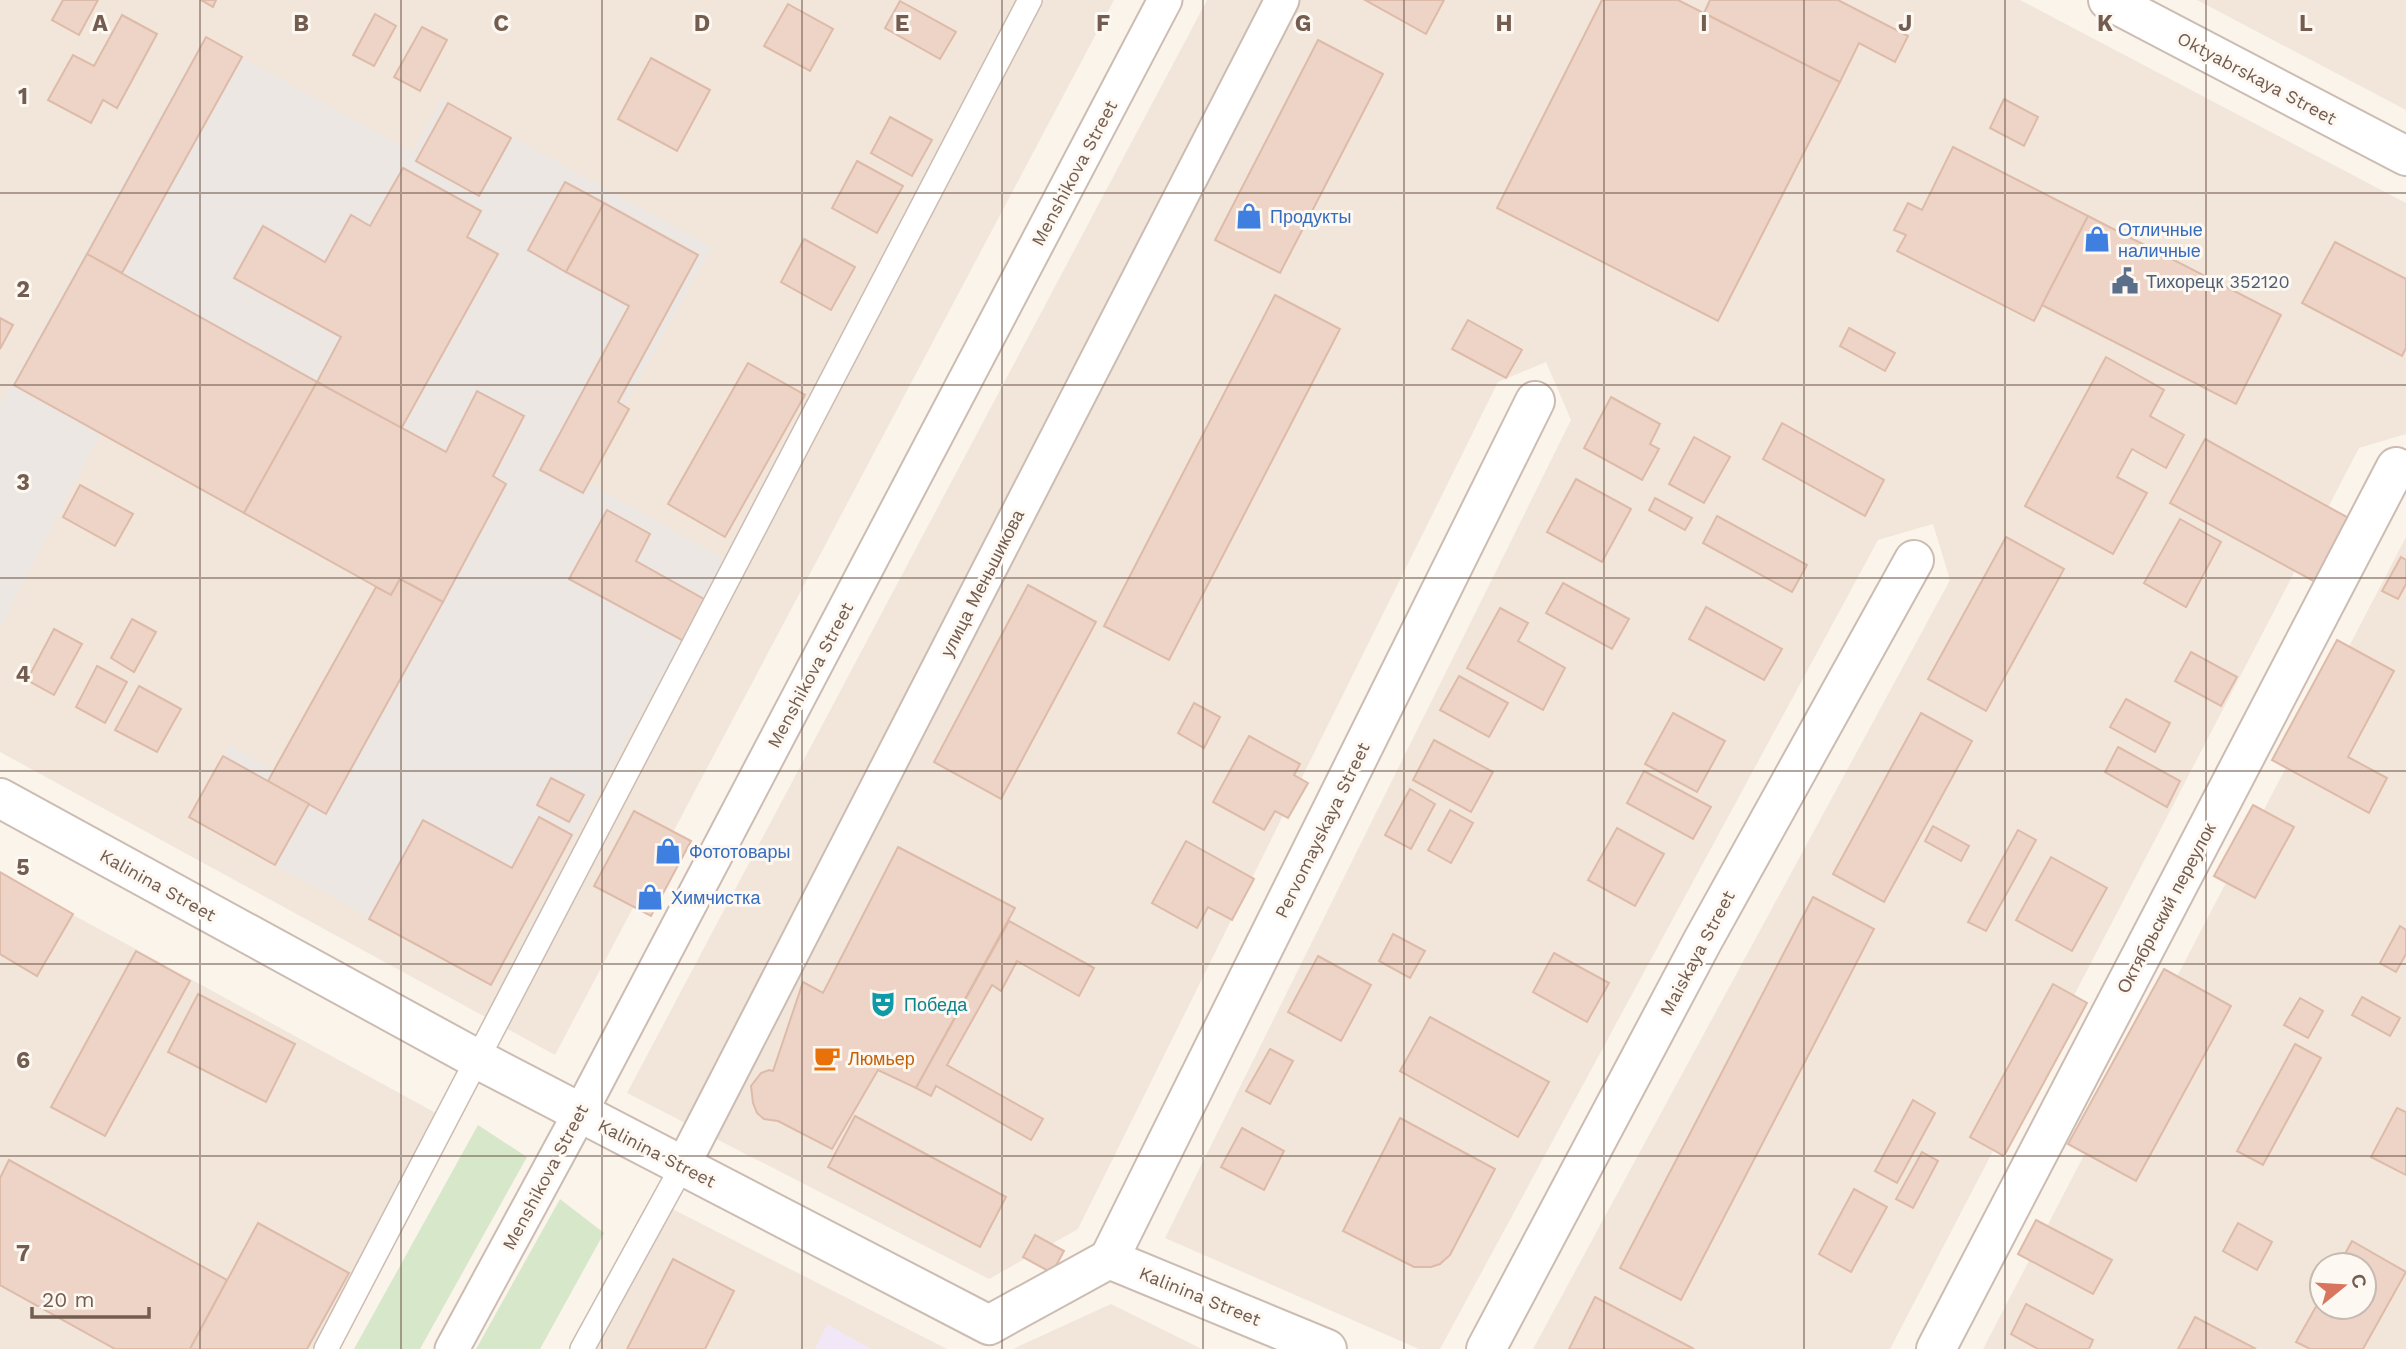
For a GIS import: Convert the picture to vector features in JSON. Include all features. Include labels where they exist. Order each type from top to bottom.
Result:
[{"type":"street","name":"Menshikova Street","points":[[452,1349],[580,1113],[1165,0]]},
{"type":"street","name":"улица Меньшикова","points":[[683,1165],[1282,0]]},
{"type":"street","name":"Oktyabrskaya Street","points":[[2108,0],[2406,156]]},
{"type":"street","name":"Pervomayskaya Street","points":[[1109,1259],[1535,401]]},
{"type":"street","name":"Октябрьский переулок","points":[[1936,1349],[2396,467]]},
{"type":"street","name":"Maiskaya Street","points":[[1486,1349],[1695,954],[1914,560]]},
{"type":"street","name":"Kalinina Street","points":[[0,799],[477,1059],[989,1325],[1109,1259],[1327,1349]]},
{"type":"lane","points":[[326,1349],[1030,0]]},
{"type":"lane","points":[[582,1349],[683,1165]]},
{"type":"shaded area","points":[[0,0],[1114,0],[555,1055],[0,752]]},
{"type":"shaded area","points":[[1207,0],[2020,0],[2406,203],[2406,434],[2359,448],[1890,1349],[1533,1349],[1950,580],[1933,524],[1878,540],[1440,1349],[1419,1349],[1165,1238],[1571,420],[1546,362],[1498,382],[1078,1229],[989,1279],[627,1093]]},
{"type":"shaded area","points":[[2197,0],[2406,0],[2406,110]]},
{"type":"shaded area","points":[[204,36],[412,152],[442,98],[712,247],[584,480],[726,560],[491,985],[189,817],[229,745],[275,770],[375,587],[100,434],[0,628],[0,405]]},
{"type":"shaded area","points":[[2406,537],[2406,1349],[1983,1349]]},
{"type":"shaded area","points":[[0,875],[456,1124],[332,1349],[0,1349]]},
{"type":"shaded area","points":[[651,1198],[947,1349],[573,1349]]},
{"type":"shaded area","points":[[1111,1304],[1202,1349],[1013,1349]]},
{"type":"shaded area","points":[[827,1324],[871,1349],[815,1349]]},
{"type":"green space","points":[[478,1125],[527,1157],[420,1349],[354,1349]]},
{"type":"green space","points":[[560,1199],[604,1233],[540,1349],[476,1349]]},
{"type":"building","points":[[63,0],[98,0],[79,35],[52,20]]},
{"type":"building","points":[[201,0],[216,0],[213,7]]},
{"type":"building","points":[[1365,0],[1444,0],[1426,34]]},
{"type":"building","points":[[1602,0],[1678,0],[1840,82],[1718,321],[1497,208]]},
{"type":"building","points":[[1710,0],[1838,0],[1908,36],[1895,62],[1859,43],[1840,82],[1704,13]]},
{"type":"building","points":[[900,1],[956,32],[940,59],[885,28]]},
{"type":"building","points":[[788,4],[833,29],[810,71],[764,46]]},
{"type":"building","points":[[375,14],[396,26],[374,66],[353,55]]},
{"type":"building","points":[[122,15],[157,34],[117,108],[103,100],[91,123],[48,100],[73,55],[94,66]]},
{"type":"building","points":[[422,27],[447,40],[420,91],[394,77]]},
{"type":"building","points":[[206,37],[242,57],[122,273],[87,254]]},
{"type":"building","points":[[1318,40],[1383,74],[1280,273],[1215,240]]},
{"type":"building","points":[[651,58],[710,90],[677,151],[618,119]]},
{"type":"building","points":[[2004,99],[2038,117],[2024,146],[1990,128]]},
{"type":"building","points":[[448,103],[511,138],[479,196],[416,161]]},
{"type":"building","points":[[890,117],[932,140],[912,176],[871,153]]},
{"type":"building","points":[[1953,147],[2088,216],[2034,321],[1897,251],[1906,235],[1894,230],[1908,203],[1922,210]]},
{"type":"building","points":[[857,161],[903,186],[877,233],[832,208]]},
{"type":"building","points":[[403,168],[481,211],[467,237],[498,254],[401,429],[317,382],[341,337],[234,278],[263,226],[325,262],[351,215],[370,226]]},
{"type":"building","points":[[565,182],[604,203],[566,272],[528,250]]},
{"type":"building","points":[[604,203],[698,255],[618,402],[629,409],[583,493],[540,470],[629,306],[566,272]]},
{"type":"building","points":[[2088,216],[2281,315],[2236,404],[2042,305]]},
{"type":"building","points":[[804,239],[855,267],[831,310],[781,282]]},
{"type":"building","points":[[2335,242],[2406,279],[2406,348],[2402,356],[2302,303]]},
{"type":"building","points":[[87,254],[317,382],[244,513],[14,385]]},
{"type":"building","points":[[1275,295],[1340,329],[1169,660],[1104,626]]},
{"type":"building","points":[[0,318],[13,325],[0,349]]},
{"type":"building","points":[[1468,320],[1522,350],[1506,378],[1452,349]]},
{"type":"building","points":[[1849,328],[1895,353],[1885,371],[1840,346]]},
{"type":"building","points":[[2106,357],[2164,390],[2150,416],[2184,435],[2166,468],[2132,449],[2117,477],[2147,493],[2113,554],[2025,506]]},
{"type":"building","points":[[748,363],[805,395],[725,537],[668,504]]},
{"type":"building","points":[[317,382],[446,452],[477,391],[524,416],[493,476],[506,484],[443,602],[400,579],[391,595],[244,513]]},
{"type":"building","points":[[1611,397],[1660,424],[1650,444],[1659,449],[1642,480],[1584,448]]},
{"type":"building","points":[[1782,423],[1884,480],[1865,516],[1763,459]]},
{"type":"building","points":[[1694,437],[1730,457],[1704,503],[1669,484]]},
{"type":"building","points":[[2205,439],[2354,521],[2319,584],[2170,503]]},
{"type":"building","points":[[1576,479],[1631,509],[1602,562],[1547,532]]},
{"type":"building","points":[[80,485],[133,514],[115,546],[63,517]]},
{"type":"building","points":[[1655,498],[1692,518],[1685,530],[1649,510]]},
{"type":"building","points":[[607,510],[650,534],[636,561],[711,603],[689,644],[569,579]]},
{"type":"building","points":[[1717,516],[1807,565],[1792,592],[1703,543]]},
{"type":"building","points":[[2180,519],[2221,542],[2186,607],[2144,583]]},
{"type":"building","points":[[2006,537],[2064,569],[1986,711],[1928,679]]},
{"type":"building","points":[[2401,557],[2406,560],[2406,584],[2398,599],[2382,591]]},
{"type":"building","points":[[400,579],[443,602],[326,814],[268,781],[376,587],[391,595]]},
{"type":"building","points":[[1563,583],[1629,619],[1612,649],[1546,613]]},
{"type":"building","points":[[1028,585],[1096,622],[1001,799],[934,762]]},
{"type":"building","points":[[1706,607],[1782,649],[1764,680],[1689,639]]},
{"type":"building","points":[[1500,608],[1528,623],[1518,641],[1565,668],[1543,710],[1467,668]]},
{"type":"building","points":[[132,619],[156,632],[134,672],[111,658]]},
{"type":"building","points":[[54,629],[82,644],[54,695],[27,680]]},
{"type":"building","points":[[2337,640],[2394,671],[2348,757],[2387,778],[2369,813],[2272,760]]},
{"type":"building","points":[[2191,652],[2237,677],[2221,706],[2175,681]]},
{"type":"building","points":[[97,666],[127,682],[105,723],[76,707]]},
{"type":"building","points":[[1459,676],[1508,703],[1489,737],[1440,710]]},
{"type":"building","points":[[139,686],[181,709],[157,752],[115,730]]},
{"type":"building","points":[[2126,699],[2170,723],[2155,752],[2110,727]]},
{"type":"building","points":[[1194,703],[1220,717],[1204,748],[1178,733]]},
{"type":"building","points":[[1673,713],[1725,741],[1697,792],[1645,764]]},
{"type":"building","points":[[1921,713],[1972,741],[1884,902],[1833,874]]},
{"type":"building","points":[[1249,736],[1300,764],[1294,775],[1308,783],[1288,818],[1275,811],[1264,830],[1213,802]]},
{"type":"building","points":[[1434,740],[1493,772],[1471,812],[1413,780]]},
{"type":"building","points":[[2118,747],[2180,781],[2167,807],[2105,772]]},
{"type":"building","points":[[223,756],[309,804],[275,865],[189,817]]},
{"type":"building","points":[[1644,771],[1711,807],[1693,839],[1627,803]]},
{"type":"building","points":[[551,778],[584,795],[569,822],[537,805]]},
{"type":"building","points":[[1410,789],[1435,804],[1411,849],[1385,835]]},
{"type":"building","points":[[2253,805],[2294,827],[2255,898],[2214,876]]},
{"type":"building","points":[[1450,810],[1473,823],[1451,863],[1428,850]]},
{"type":"building","points":[[634,811],[691,841],[651,916],[594,886]]},
{"type":"building","points":[[539,817],[572,835],[491,985],[369,919],[423,820],[512,868]]},
{"type":"building","points":[[1933,826],[1969,846],[1961,861],[1925,841]]},
{"type":"building","points":[[1617,828],[1664,854],[1635,906],[1588,880]]},
{"type":"building","points":[[2018,830],[2036,840],[1986,931],[1968,922]]},
{"type":"building","points":[[1186,841],[1254,879],[1232,920],[1208,907],[1197,928],[1152,903]]},
{"type":"building","points":[[898,847],[1015,908],[916,1088],[878,1070],[832,1149],[778,1121],[764,1119],[757,1113],[753,1103],[751,1086],[761,1073],[773,1071],[803,982],[823,993]]},
{"type":"building","points":[[2051,857],[2107,888],[2072,951],[2016,920]]},
{"type":"building","points":[[0,872],[73,914],[37,976],[0,954]]},
{"type":"building","points":[[1813,897],[1874,929],[1681,1300],[1620,1268]]},
{"type":"building","points":[[1009,921],[1094,968],[1079,996],[1017,961],[1001,991],[992,985],[947,1065],[1043,1119],[1031,1140],[936,1086],[931,1096],[916,1088]]},
{"type":"building","points":[[2400,926],[2406,930],[2406,954],[2396,972],[2380,963]]},
{"type":"building","points":[[1393,934],[1425,951],[1410,978],[1379,961]]},
{"type":"building","points":[[136,951],[190,981],[105,1136],[51,1107]]},
{"type":"building","points":[[1554,953],[1609,983],[1587,1022],[1533,992]]},
{"type":"building","points":[[1318,956],[1371,985],[1341,1041],[1288,1012]]},
{"type":"building","points":[[2164,969],[2231,1006],[2136,1181],[2068,1144]]},
{"type":"building","points":[[2053,984],[2087,1003],[2004,1156],[1970,1137]]},
{"type":"building","points":[[198,994],[295,1044],[266,1102],[168,1052]]},
{"type":"building","points":[[2362,997],[2400,1018],[2390,1036],[2352,1015]]},
{"type":"building","points":[[2300,998],[2323,1011],[2308,1038],[2284,1025]]},
{"type":"building","points":[[1430,1017],[1549,1082],[1518,1137],[1400,1071]]},
{"type":"building","points":[[2295,1044],[2321,1058],[2263,1165],[2237,1151]]},
{"type":"building","points":[[1270,1049],[1293,1061],[1270,1104],[1246,1091]]},
{"type":"building","points":[[1913,1100],[1935,1113],[1897,1183],[1875,1171]]},
{"type":"building","points":[[2397,1108],[2406,1112],[2406,1175],[2371,1157]]},
{"type":"building","points":[[855,1116],[1006,1197],[980,1247],[828,1167]]},
{"type":"building","points":[[1400,1118],[1495,1169],[1450,1255],[1440,1264],[1431,1267],[1414,1267],[1343,1231]]},
{"type":"building","points":[[1242,1128],[1284,1151],[1264,1190],[1221,1167]]},
{"type":"building","points":[[1922,1152],[1938,1161],[1913,1208],[1896,1199]]},
{"type":"building","points":[[9,1160],[227,1280],[190,1349],[115,1349],[0,1285],[0,1178]]},
{"type":"building","points":[[1854,1189],[1887,1207],[1851,1272],[1819,1254]]},
{"type":"building","points":[[2036,1220],[2112,1260],[2093,1294],[2018,1254]]},
{"type":"building","points":[[258,1223],[349,1273],[307,1349],[190,1349]]},
{"type":"building","points":[[2238,1223],[2272,1242],[2257,1270],[2223,1251]]},
{"type":"building","points":[[1035,1235],[1064,1251],[1052,1273],[1023,1257]]},
{"type":"building","points":[[2352,1241],[2369,1251],[2347,1251]]},
{"type":"building","points":[[2378,1256],[2406,1272],[2363,1349],[2310,1349],[2296,1342],[2308,1321],[2378,1321]]},
{"type":"building","points":[[673,1259],[734,1291],[705,1349],[627,1349]]},
{"type":"building","points":[[1595,1297],[1694,1349],[1569,1349]]},
{"type":"building","points":[[2026,1304],[2093,1340],[2089,1349],[2038,1349],[2011,1334]]},
{"type":"building","points":[[2195,1317],[2256,1349],[2178,1349]]},
{"type":"place","name":"Продукты","points":[[1249,216]]},
{"type":"place","name":"Отличные наличные","points":[[2097,239]]},
{"type":"place","name":"Тихорецк 352120","points":[[2125,281]]},
{"type":"place","name":"Фототовары","points":[[668,851]]},
{"type":"place","name":"Химчистка","points":[[650,897]]},
{"type":"place","name":"Победа","points":[[883,1004]]},
{"type":"place","name":"Люмьер","points":[[827,1058]]}]
